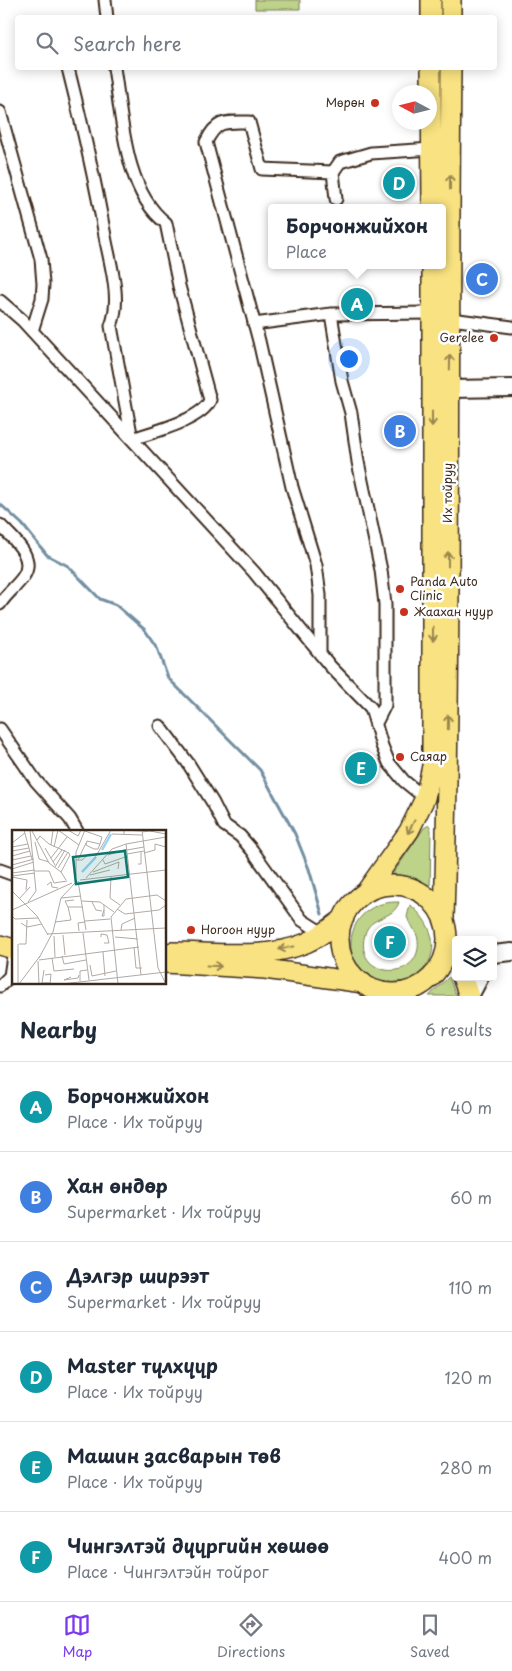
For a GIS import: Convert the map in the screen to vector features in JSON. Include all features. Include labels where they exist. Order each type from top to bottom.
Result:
[{"type":"main road","points":[[431,0],[431,15]]},
{"type":"main road","points":[[451,0],[451,15]]},
{"type":"main road","points":[[431,70],[432,204]]},
{"type":"main road","name":"Их тойруу","points":[[444,919],[448,688],[447,482],[451,319],[450,70]]},
{"type":"main road","name":"Их тойруу","points":[[365,893],[409,831],[425,798],[432,766],[432,269]]},
{"type":"main road","points":[[363,983],[354,975],[342,954],[340,929],[344,918],[353,904],[365,893],[380,886],[395,885],[411,888],[424,894],[436,905],[444,919],[452,950]]},
{"type":"main road","points":[[166,952],[262,952],[305,944],[324,934],[344,918]]},
{"type":"main road","points":[[0,945],[12,960]]},
{"type":"main road","points":[[166,963],[265,969],[363,983],[389,994],[404,992],[420,985],[434,974],[443,959],[452,954]]},
{"type":"main road","points":[[464,981],[470,996]]},
{"type":"street","points":[[106,0],[107,15]]},
{"type":"street","points":[[68,70],[94,176],[114,285],[115,316],[111,326],[132,439]]},
{"type":"street","points":[[114,70],[130,164],[152,213],[166,223],[179,286],[210,400],[207,408],[196,415],[132,439]]},
{"type":"street","points":[[0,112],[40,258],[43,284],[42,299],[32,332]]},
{"type":"street","points":[[320,654],[320,595],[316,565],[292,486],[254,324],[206,142],[212,129],[222,122],[249,122],[262,169],[333,172]]},
{"type":"street","points":[[336,198],[333,172],[340,162],[371,153],[432,149]]},
{"type":"street","points":[[0,301],[32,332],[254,572],[320,654],[371,708],[389,763],[404,781],[425,798]]},
{"type":"street","points":[[254,324],[331,314],[432,313]]},
{"type":"street","points":[[331,314],[342,381],[351,413],[358,462],[381,570],[386,604],[385,705],[376,721]]},
{"type":"street","points":[[451,319],[512,327]]},
{"type":"street","points":[[450,389],[512,388]]},
{"type":"street","points":[[0,524],[26,552],[27,568],[24,576],[0,604]]},
{"type":"street","points":[[160,726],[188,763],[224,824],[240,836],[252,850],[302,920],[324,934]]},
{"type":"street","points":[[0,729],[36,781],[70,819],[76,830]]},
{"type":"street","points":[[0,870],[12,874]]},
{"type":"street","points":[[0,986],[12,960]]},
{"type":"street","points":[[470,996],[478,981]]},
{"type":"green space","points":[[255,0],[300,0],[300,9],[255,9]]},
{"type":"green space","points":[[429,825],[431,830],[430,891],[390,878],[424,828]]},
{"type":"green space","points":[[399,902],[392,912],[377,920],[368,928],[365,934],[364,949],[368,960],[377,967],[388,970],[400,969],[410,964],[417,954],[418,940],[407,917],[410,905],[417,911],[428,927],[433,945],[432,954],[422,971],[408,981],[392,984],[374,981],[361,971],[353,958],[351,943],[354,927],[363,914],[378,905]]},
{"type":"green space","points":[[449,977],[456,996],[429,996]]},
{"type":"waterway","points":[[0,504],[22,524],[47,555],[68,566],[100,599],[116,605],[145,630],[157,648],[168,678],[260,770],[295,834],[309,869],[322,914]]},
{"type":"place","name":"Мөрөн","points":[[375,103]]},
{"type":"place","name":"Master түлхүүр","points":[[399,183]]},
{"type":"place","name":"Дэлгэр ширээт","points":[[482,279]]},
{"type":"place","name":"Борчонжийхон","points":[[357,304]]},
{"type":"place","name":"Gerelee","points":[[494,338]]},
{"type":"place","name":"Хан өндөр","points":[[400,431]]},
{"type":"place","name":"Panda Auto Clinic","points":[[400,589]]},
{"type":"place","name":"Жаахан нуур","points":[[404,612]]},
{"type":"place","name":"Саяар","points":[[400,757]]},
{"type":"place","name":"Машин засварын төв","points":[[361,768]]},
{"type":"place","name":"Ногоон нуур","points":[[191,930]]},
{"type":"place","name":"Чингэлтэй дүүргийн хөшөө","points":[[390,942]]}]
